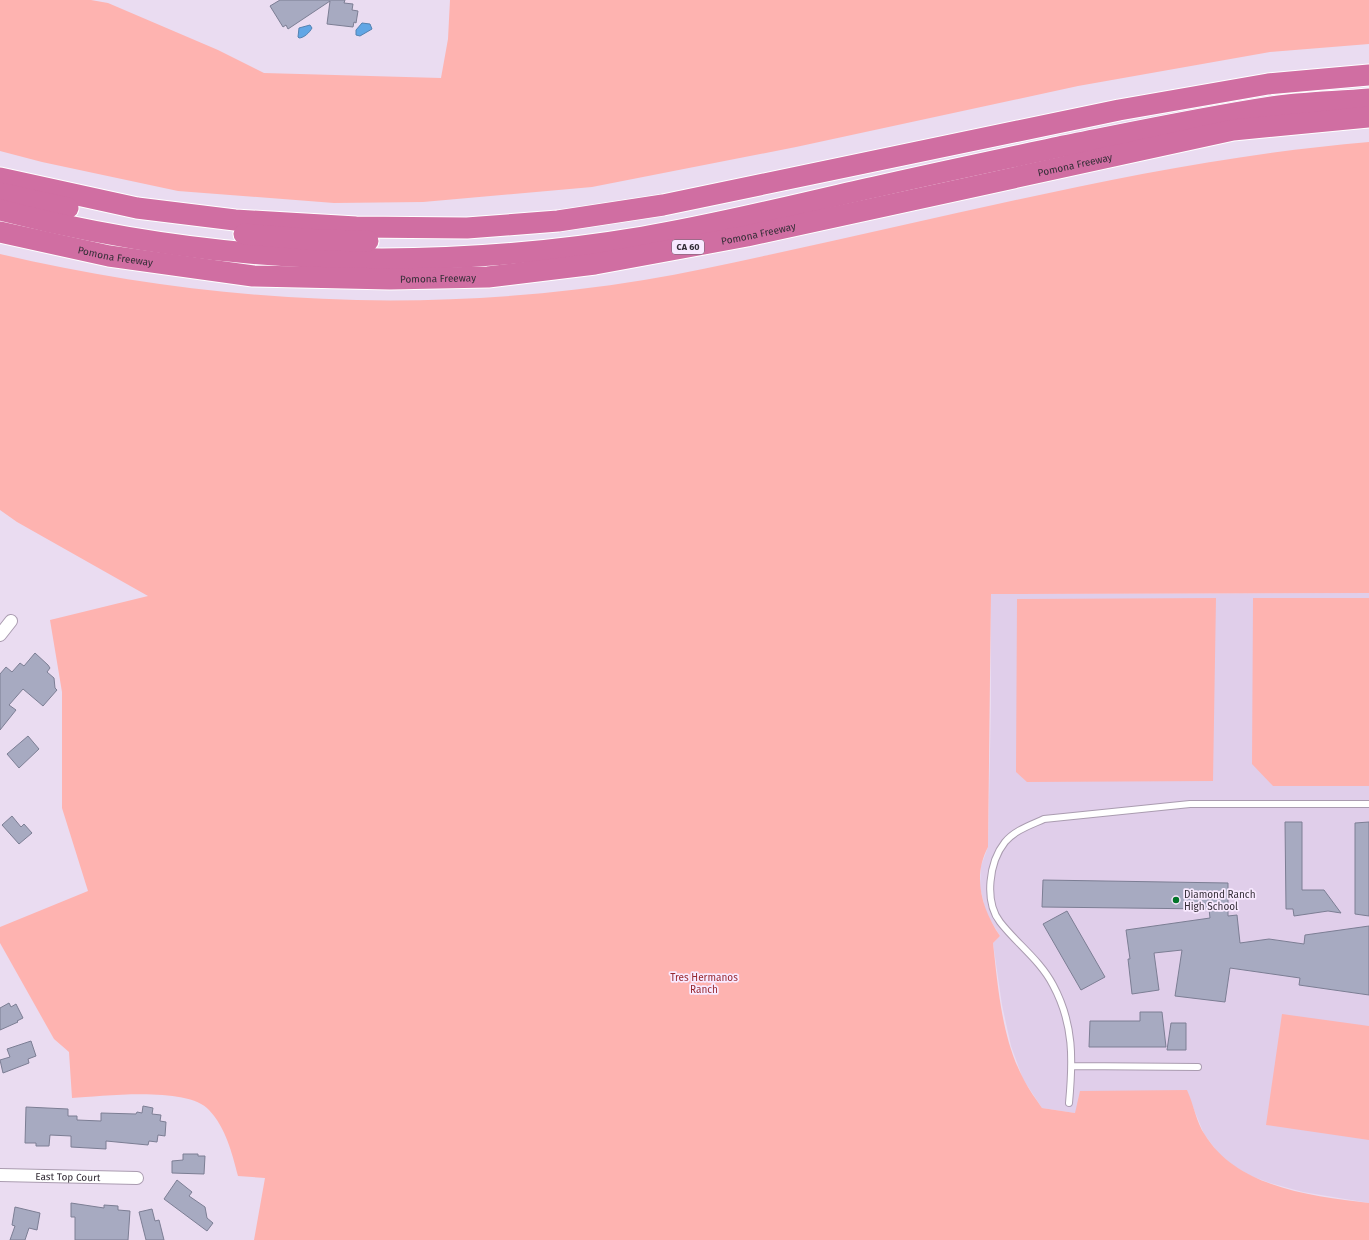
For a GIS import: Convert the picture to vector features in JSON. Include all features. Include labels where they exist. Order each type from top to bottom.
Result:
[{"type":"highway","points":[[0,178],[136,208],[234,220],[356,227],[475,227],[558,221],[663,205],[1118,110],[1268,84],[1369,75]]},
{"type":"highway","points":[[0,193],[22,199],[121,219],[230,233],[318,240],[404,242],[510,236],[591,228],[670,216],[778,196],[1183,112],[1270,97],[1369,88]]},
{"type":"highway","points":[[0,210],[122,236],[292,258],[383,260],[476,257],[560,249],[644,237],[740,218],[877,186],[1164,125],[1275,106],[1369,99]]},
{"type":"highway","name":"Pomona Freeway","points":[[0,232],[109,256],[253,276],[390,279],[488,277],[595,264],[746,236],[1233,130],[1369,117]]},
{"type":"street","points":[[0,635],[11,621]]},
{"type":"street","name":"East Top Court","points":[[0,1175],[137,1178]]},
{"type":"lane","points":[[1069,1103],[1073,1066],[1065,1013],[1053,985],[1037,960],[999,921],[992,901],[991,878],[996,857],[1006,842],[1022,829],[1044,819],[1190,804],[1369,804]]},
{"type":"lane","points":[[1073,1066],[1198,1066]]},
{"type":"shaded area","name":"Diamond Ranch High School","points":[[1369,593],[1369,1203],[1303,1192],[1270,1183],[1251,1176],[1234,1166],[1219,1154],[1204,1134],[1186,1090],[1075,1113],[1042,1108],[1023,1079],[1011,1046],[1002,1005],[993,943],[1000,936],[986,913],[980,887],[981,866],[988,847],[991,704],[991,594]]},
{"type":"green space","points":[[0,0],[91,0],[108,3],[218,50],[264,73],[441,78],[448,39],[450,0],[1369,0],[1369,44],[1270,52],[1078,86],[796,147],[592,187],[423,202],[334,203],[178,191],[42,162],[0,151]]},
{"type":"green space","name":"Tres Hermanos Ranch","points":[[1369,142],[1369,593],[991,594],[988,847],[983,858],[980,881],[981,893],[988,915],[1000,936],[993,943],[999,996],[1006,1031],[1024,1080],[1042,1108],[1075,1113],[1080,1091],[1187,1090],[1199,1125],[1205,1135],[1219,1153],[1237,1167],[1256,1178],[1278,1186],[1324,1197],[1369,1203],[1369,1240],[254,1240],[265,1178],[238,1176],[231,1150],[224,1133],[215,1117],[209,1110],[198,1103],[183,1098],[165,1095],[145,1094],[72,1098],[69,1052],[54,1039],[0,943],[0,927],[88,891],[62,808],[62,692],[50,620],[148,596],[17,522],[0,510],[0,254],[80,271],[160,284],[240,293],[321,299],[401,300],[482,298],[563,291],[644,280],[708,268],[1144,174],[1294,150]]},
{"type":"green space","points":[[1216,598],[1213,781],[1027,782],[1016,772],[1017,599]]},
{"type":"green space","points":[[1253,598],[1369,598],[1369,786],[1273,786],[1252,764]]},
{"type":"green space","points":[[1282,1014],[1369,1026],[1369,1140],[1266,1125]]},
{"type":"water","points":[[362,23],[370,24],[372,29],[360,36],[356,35],[356,30]]},
{"type":"water","points":[[310,25],[312,28],[310,31],[305,36],[299,38],[299,28]]},
{"type":"building","points":[[280,0],[345,0],[344,3],[353,4],[352,10],[358,11],[356,23],[354,22],[353,27],[327,24],[330,1],[288,29],[286,25],[283,27],[270,6]]},
{"type":"building","points":[[35,653],[50,668],[47,672],[54,678],[55,688],[57,690],[43,706],[23,689],[9,705],[16,710],[0,730],[0,674],[6,667],[12,672],[20,663],[24,666]]},
{"type":"building","points":[[28,736],[39,749],[19,768],[7,754]]},
{"type":"building","points":[[12,816],[21,827],[24,824],[32,833],[19,844],[2,825]]},
{"type":"building","points":[[1285,822],[1302,822],[1302,890],[1324,890],[1341,913],[1328,911],[1294,916],[1293,909],[1286,909]]},
{"type":"building","points":[[1369,822],[1369,916],[1355,914],[1355,823]]},
{"type":"building","points":[[1043,880],[1228,883],[1228,916],[1237,915],[1240,943],[1269,939],[1304,944],[1305,935],[1369,926],[1369,995],[1299,985],[1300,978],[1230,968],[1225,1002],[1175,996],[1182,950],[1154,953],[1159,990],[1132,994],[1128,959],[1130,959],[1126,930],[1210,918],[1209,909],[1042,907]]},
{"type":"building","points":[[1067,911],[1105,977],[1081,990],[1043,924]]},
{"type":"building","points":[[9,1003],[11,1007],[16,1004],[23,1018],[17,1021],[18,1022],[0,1030],[0,1008]]},
{"type":"building","points":[[1140,1012],[1162,1012],[1166,1047],[1089,1047],[1090,1021],[1140,1021]]},
{"type":"building","points":[[1171,1023],[1186,1023],[1186,1050],[1167,1050]]},
{"type":"building","points":[[31,1041],[36,1056],[28,1059],[29,1063],[3,1073],[0,1060],[10,1057],[7,1049]]},
{"type":"building","points":[[143,1106],[153,1108],[152,1114],[161,1115],[160,1121],[166,1122],[165,1136],[158,1135],[157,1142],[149,1141],[148,1145],[106,1141],[106,1149],[71,1147],[71,1136],[50,1135],[49,1146],[36,1146],[36,1143],[25,1143],[26,1107],[68,1109],[68,1116],[77,1116],[77,1120],[101,1121],[101,1113],[142,1113]]},
{"type":"building","points":[[183,1154],[198,1154],[198,1156],[205,1156],[204,1174],[172,1173],[172,1161],[183,1160]]},
{"type":"building","points":[[177,1180],[192,1192],[189,1196],[205,1207],[207,1218],[213,1223],[207,1231],[164,1199]]},
{"type":"building","points":[[71,1203],[104,1208],[104,1205],[118,1206],[118,1210],[130,1211],[128,1240],[75,1240],[75,1217],[71,1217]]},
{"type":"building","points":[[15,1207],[40,1213],[37,1230],[29,1228],[25,1240],[10,1240],[15,1226],[12,1225]]},
{"type":"building","points":[[152,1209],[155,1221],[159,1220],[164,1240],[146,1240],[139,1212]]},
{"type":"place","name":"Diamond Ranch High School","points":[[1176,900]]}]
